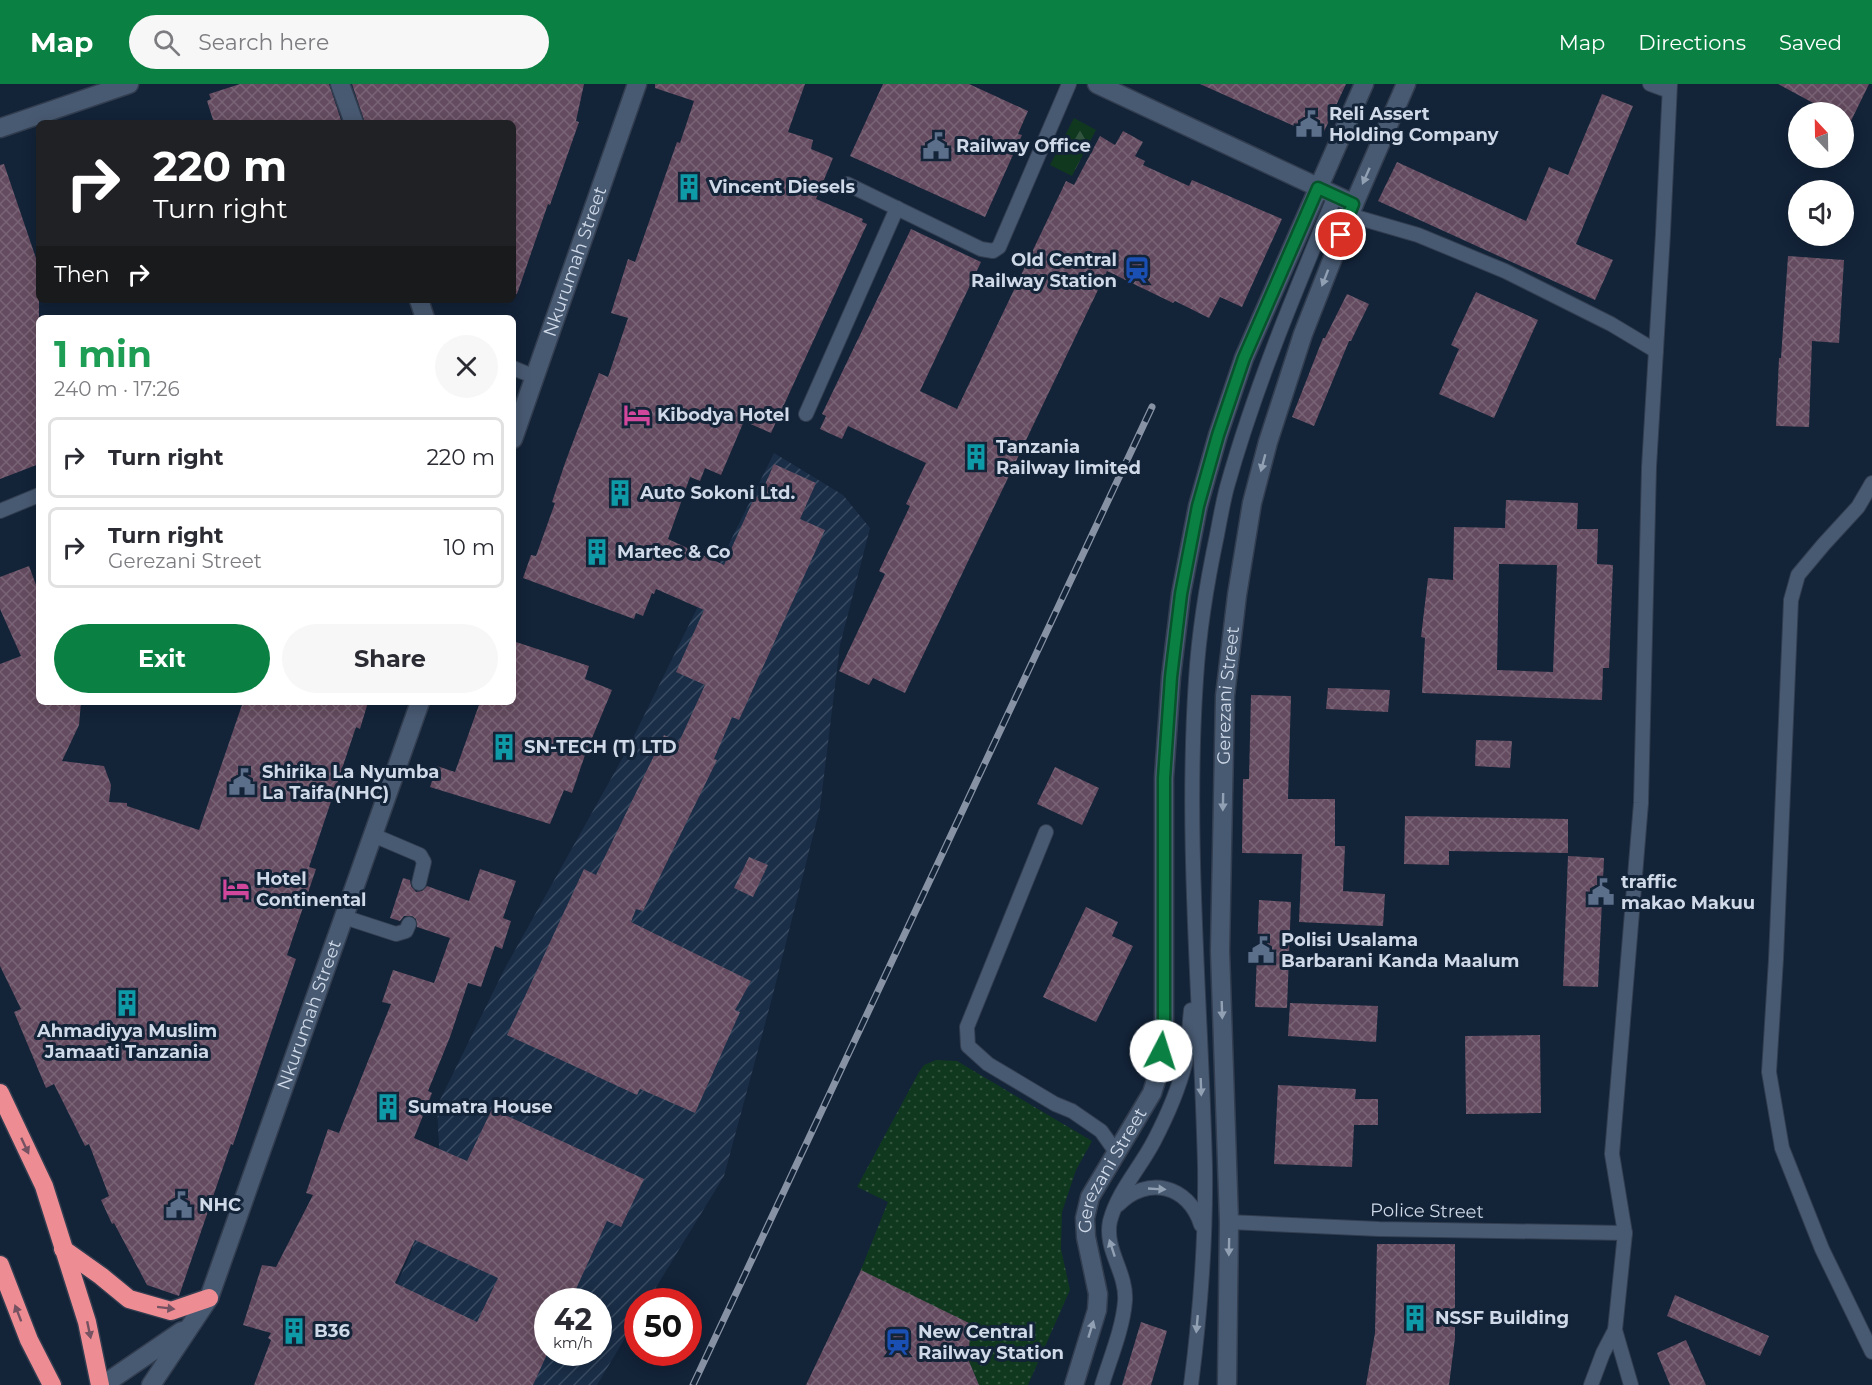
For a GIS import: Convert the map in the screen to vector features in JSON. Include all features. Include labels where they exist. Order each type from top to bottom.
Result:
[{"type":"highway","points":[[0,1093],[44,1186],[87,1323],[102,1385]]},
{"type":"highway","points":[[63,1249],[129,1299],[171,1311],[209,1298]]},
{"type":"highway","points":[[0,1265],[28,1340],[52,1385]]},
{"type":"main road","points":[[0,128],[129,84]]},
{"type":"main road","points":[[340,84],[353,120]]},
{"type":"main road","name":"Nkurumah Street","points":[[516,431],[637,84]]},
{"type":"main road","points":[[1097,84],[1335,196],[1351,210]]},
{"type":"main road","name":"Gerezani Street","points":[[1074,1385],[1097,1310],[1098,1294],[1086,1237],[1085,1218],[1090,1197],[1152,1093],[1164,1031],[1164,778],[1171,677],[1181,594],[1198,506],[1218,435],[1244,358],[1364,84]]},
{"type":"main road","name":"Gerezani Street","points":[[1227,1385],[1229,1222],[1220,951],[1225,696],[1235,606],[1252,503],[1268,442],[1303,334],[1351,210],[1406,84]]},
{"type":"main road","name":"Nkurumah Street","points":[[151,1385],[209,1298],[419,705]]},
{"type":"main road","name":"Nkurumah Street","points":[[102,1385],[190,1325]]},
{"type":"lane","points":[[847,183],[981,249],[993,251],[999,247],[1069,84]]},
{"type":"lane","points":[[1631,1385],[1615,1330],[1624,1233],[1612,1154],[1641,803],[1649,467],[1670,88],[1650,84]]},
{"type":"lane","points":[[1191,1385],[1202,1274],[1205,1169],[1196,966],[1192,773],[1196,677],[1208,576],[1226,489],[1257,391],[1282,323],[1335,196]]},
{"type":"lane","points":[[806,414],[897,208]]},
{"type":"lane","points":[[1351,210],[1505,271],[1611,324],[1656,351]]},
{"type":"lane","points":[[516,369],[535,377]]},
{"type":"lane","points":[[1872,483],[1858,507],[1798,575],[1791,600],[1769,1072],[1782,1148],[1822,1249],[1872,1352]]},
{"type":"lane","points":[[0,511],[36,496]]},
{"type":"lane","points":[[1046,832],[967,1027],[968,1046],[987,1064],[1055,1104],[1072,1111],[1101,1131],[1116,1152]]},
{"type":"lane","points":[[373,835],[423,858],[419,883]]},
{"type":"lane","points":[[344,917],[396,934],[406,931],[409,924]]},
{"type":"lane","points":[[1102,1385],[1125,1301],[1123,1282],[1110,1248],[1108,1233],[1111,1218],[1128,1180],[1153,1143],[1173,1102],[1185,1062],[1196,966]]},
{"type":"lane","points":[[1111,1218],[1119,1204],[1131,1194],[1145,1188],[1160,1187],[1188,1200],[1197,1213],[1202,1227],[1203,1242]]},
{"type":"lane","name":"Police Street","points":[[1229,1222],[1379,1229],[1624,1233]]},
{"type":"lane","points":[[1591,1385],[1615,1330]]},
{"type":"shaded area","points":[[774,453],[843,495],[870,528],[840,645],[820,808],[724,1176],[656,1288],[624,1288],[624,1340],[612,1360],[612,1288],[534,1288],[534,1366],[608,1366],[597,1385],[337,1385],[352,1382],[411,1253],[439,1147],[437,1106],[505,968],[627,750]]},
{"type":"green space","points":[[1074,118],[1096,130],[1072,176],[1050,165]]},
{"type":"green space","points":[[936,1060],[957,1061],[1092,1141],[1076,1170],[1062,1212],[1061,1249],[1070,1290],[1028,1385],[979,1385],[968,1359],[971,1324],[860,1272],[888,1202],[857,1187],[919,1072],[924,1065]]},
{"type":"building","points":[[240,84],[329,84],[341,120],[213,120],[207,101],[211,99],[209,94]]},
{"type":"building","points":[[352,84],[584,84],[576,121],[579,122],[517,294],[516,120],[364,120]]},
{"type":"building","points":[[655,84],[805,84],[788,132],[813,140],[811,149],[833,158],[816,199],[863,219],[862,222],[867,224],[771,433],[744,421],[721,475],[705,468],[700,481],[690,477],[668,539],[724,565],[755,496],[759,498],[774,464],[816,483],[800,519],[825,530],[739,720],[732,717],[714,759],[717,760],[643,911],[636,909],[631,922],[751,981],[735,1010],[740,1012],[695,1113],[640,1089],[637,1095],[507,1035],[584,869],[596,875],[664,735],[679,742],[705,685],[676,672],[704,610],[656,589],[654,594],[652,593],[643,616],[636,613],[634,619],[523,578],[531,555],[536,556],[555,503],[552,502],[565,463],[599,373],[608,377],[628,318],[611,313],[628,259],[635,262],[677,142],[680,143],[694,101],[655,88]]},
{"type":"building","name":"Railway Office","points":[[883,84],[969,84],[1028,111],[1018,134],[1022,135],[985,217],[850,156]]},
{"type":"building","name":"Reli Assert Holding Company","points":[[1200,84],[1346,84],[1321,138]]},
{"type":"building","points":[[1778,84],[1869,84],[1854,115],[1854,102],[1811,102]]},
{"type":"building","points":[[1602,94],[1633,106],[1576,244],[1613,260],[1595,300],[1378,201],[1397,162],[1526,221],[1549,167],[1568,175]]},
{"type":"building","points":[[1123,131],[1143,142],[1135,156],[1145,161],[1143,165],[1189,186],[1192,180],[1282,219],[1242,307],[1220,297],[1209,318],[1107,271],[905,693],[873,678],[869,685],[839,671],[885,574],[879,571],[910,506],[906,504],[926,463],[848,426],[842,439],[820,429],[826,416],[822,414],[911,229],[981,262],[920,391],[957,409],[1066,181],[1074,185],[1100,136],[1115,145]]},
{"type":"building","points":[[4,164],[36,258],[36,303],[39,303],[39,315],[36,315],[36,465],[0,479],[0,165]]},
{"type":"building","points":[[1788,256],[1844,260],[1839,343],[1812,341],[1809,427],[1776,426]]},
{"type":"building","points":[[1476,292],[1538,320],[1494,418],[1439,394],[1459,349],[1451,345]]},
{"type":"building","points":[[1347,294],[1369,304],[1349,341],[1314,426],[1292,417],[1323,338]]},
{"type":"building","points":[[1506,500],[1578,503],[1577,529],[1598,529],[1597,564],[1613,565],[1609,668],[1603,668],[1602,700],[1422,693],[1425,638],[1421,637],[1428,578],[1453,580],[1454,527],[1505,528]],"holes":[[[1499,564],[1557,565],[1553,672],[1497,670]]]},
{"type":"building","points":[[29,566],[36,585],[36,705],[81,705],[79,725],[62,761],[104,766],[111,785],[109,802],[127,803],[127,806],[199,830],[242,705],[367,705],[360,729],[356,727],[309,867],[316,869],[287,955],[296,959],[179,1296],[147,1285],[114,1223],[112,1224],[101,1200],[109,1196],[89,1144],[85,1146],[54,1084],[46,1088],[14,1012],[21,1009],[0,966],[0,664],[21,656],[0,609],[0,577]]},
{"type":"building","points":[[516,642],[589,666],[585,679],[612,690],[572,793],[564,790],[550,824],[430,787],[437,766],[455,772],[479,705],[516,705]]},
{"type":"building","points":[[1328,688],[1390,690],[1388,712],[1326,709]]},
{"type":"building","points":[[1251,695],[1291,696],[1288,799],[1335,799],[1335,846],[1345,846],[1343,891],[1385,894],[1383,926],[1299,922],[1302,854],[1242,853],[1243,779],[1249,779]]},
{"type":"building","points":[[1476,740],[1512,741],[1510,768],[1475,766]]},
{"type":"building","points":[[1055,767],[1099,788],[1082,825],[1037,804]]},
{"type":"building","points":[[1405,816],[1568,819],[1568,853],[1449,851],[1449,865],[1404,864]]},
{"type":"building","points":[[1568,856],[1604,858],[1598,987],[1563,986]]},
{"type":"building","points":[[749,857],[768,865],[753,897],[734,888]]},
{"type":"building","points":[[480,869],[516,881],[503,918],[511,921],[502,949],[495,946],[481,987],[468,983],[450,1037],[428,1091],[432,1093],[414,1138],[467,1161],[492,1109],[644,1179],[621,1227],[607,1221],[576,1288],[534,1288],[534,1366],[542,1366],[533,1385],[254,1385],[271,1340],[268,1338],[271,1333],[243,1325],[262,1265],[276,1267],[313,1195],[306,1193],[328,1129],[339,1133],[391,1004],[382,1002],[393,970],[434,983],[450,938],[417,927],[416,919],[412,916],[404,916],[400,921],[390,918],[403,878],[410,880],[416,892],[422,891],[427,886],[469,901]],"holes":[[[415,1240],[498,1278],[477,1322],[395,1283]]]},
{"type":"building","points":[[1259,900],[1291,902],[1287,1008],[1255,1007]]},
{"type":"building","points":[[1086,907],[1118,922],[1112,936],[1133,946],[1096,1022],[1043,997]]},
{"type":"building","points":[[1290,1003],[1378,1006],[1376,1042],[1288,1036]]},
{"type":"building","points":[[1540,1035],[1541,1113],[1466,1114],[1465,1036]]},
{"type":"building","points":[[1278,1085],[1356,1089],[1355,1099],[1378,1099],[1378,1125],[1354,1125],[1352,1167],[1274,1164]]},
{"type":"building","name":"NSSF Building","points":[[1377,1244],[1455,1244],[1455,1338],[1449,1385],[1366,1385],[1375,1333]]},
{"type":"building","name":"New Central Railway Station","points":[[861,1270],[971,1324],[968,1359],[979,1385],[806,1385]]},
{"type":"building","points":[[1675,1295],[1769,1336],[1760,1356],[1667,1316]]},
{"type":"building","points":[[1141,1322],[1167,1331],[1151,1385],[1122,1385]]},
{"type":"building","points":[[1686,1340],[1706,1385],[1670,1385],[1657,1353]]},
{"type":"railway","points":[[693,1385],[1152,407]]},
{"type":"place","name":"Reli Assert Holding Company","points":[[1309,124]]},
{"type":"place","name":"Railway Office","points":[[936,146]]},
{"type":"place","name":"Vincent Diesels","points":[[689,187]]},
{"type":"place","name":"Old Central Railway Station","points":[[1137,270]]},
{"type":"place","name":"Kibodya Hotel","points":[[637,415]]},
{"type":"place","name":"Tanzania Railway limited","points":[[976,457]]},
{"type":"place","name":"Auto Sokoni Ltd.","points":[[620,493]]},
{"type":"place","name":"Martec & Co","points":[[597,552]]},
{"type":"place","name":"SN-TECH (T) LTD","points":[[504,747]]},
{"type":"place","name":"Shirika La Nyumba La Taifa(NHC)","points":[[242,782]]},
{"type":"place","name":"Hotel Continental","points":[[236,889]]},
{"type":"place","name":"traffic makao Makuu","points":[[1601,892]]},
{"type":"place","name":"Polisi Usalama Barbarani Kanda Maalum","points":[[1261,950]]},
{"type":"place","name":"Ahmadiyya Muslim Jamaati Tanzania","points":[[127,1003]]},
{"type":"place","name":"Sumatra House","points":[[388,1107]]},
{"type":"place","name":"NHC","points":[[179,1205]]},
{"type":"place","name":"NSSF Building","points":[[1415,1318]]},
{"type":"place","name":"B36","points":[[294,1331]]},
{"type":"place","name":"New Central Railway Station","points":[[898,1342]]},
{"type":"route","points":[[1161,1051],[1164,1031],[1164,778],[1171,677],[1181,594],[1198,506],[1218,435],[1244,358],[1318,188],[1353,204],[1341,235]]}]
